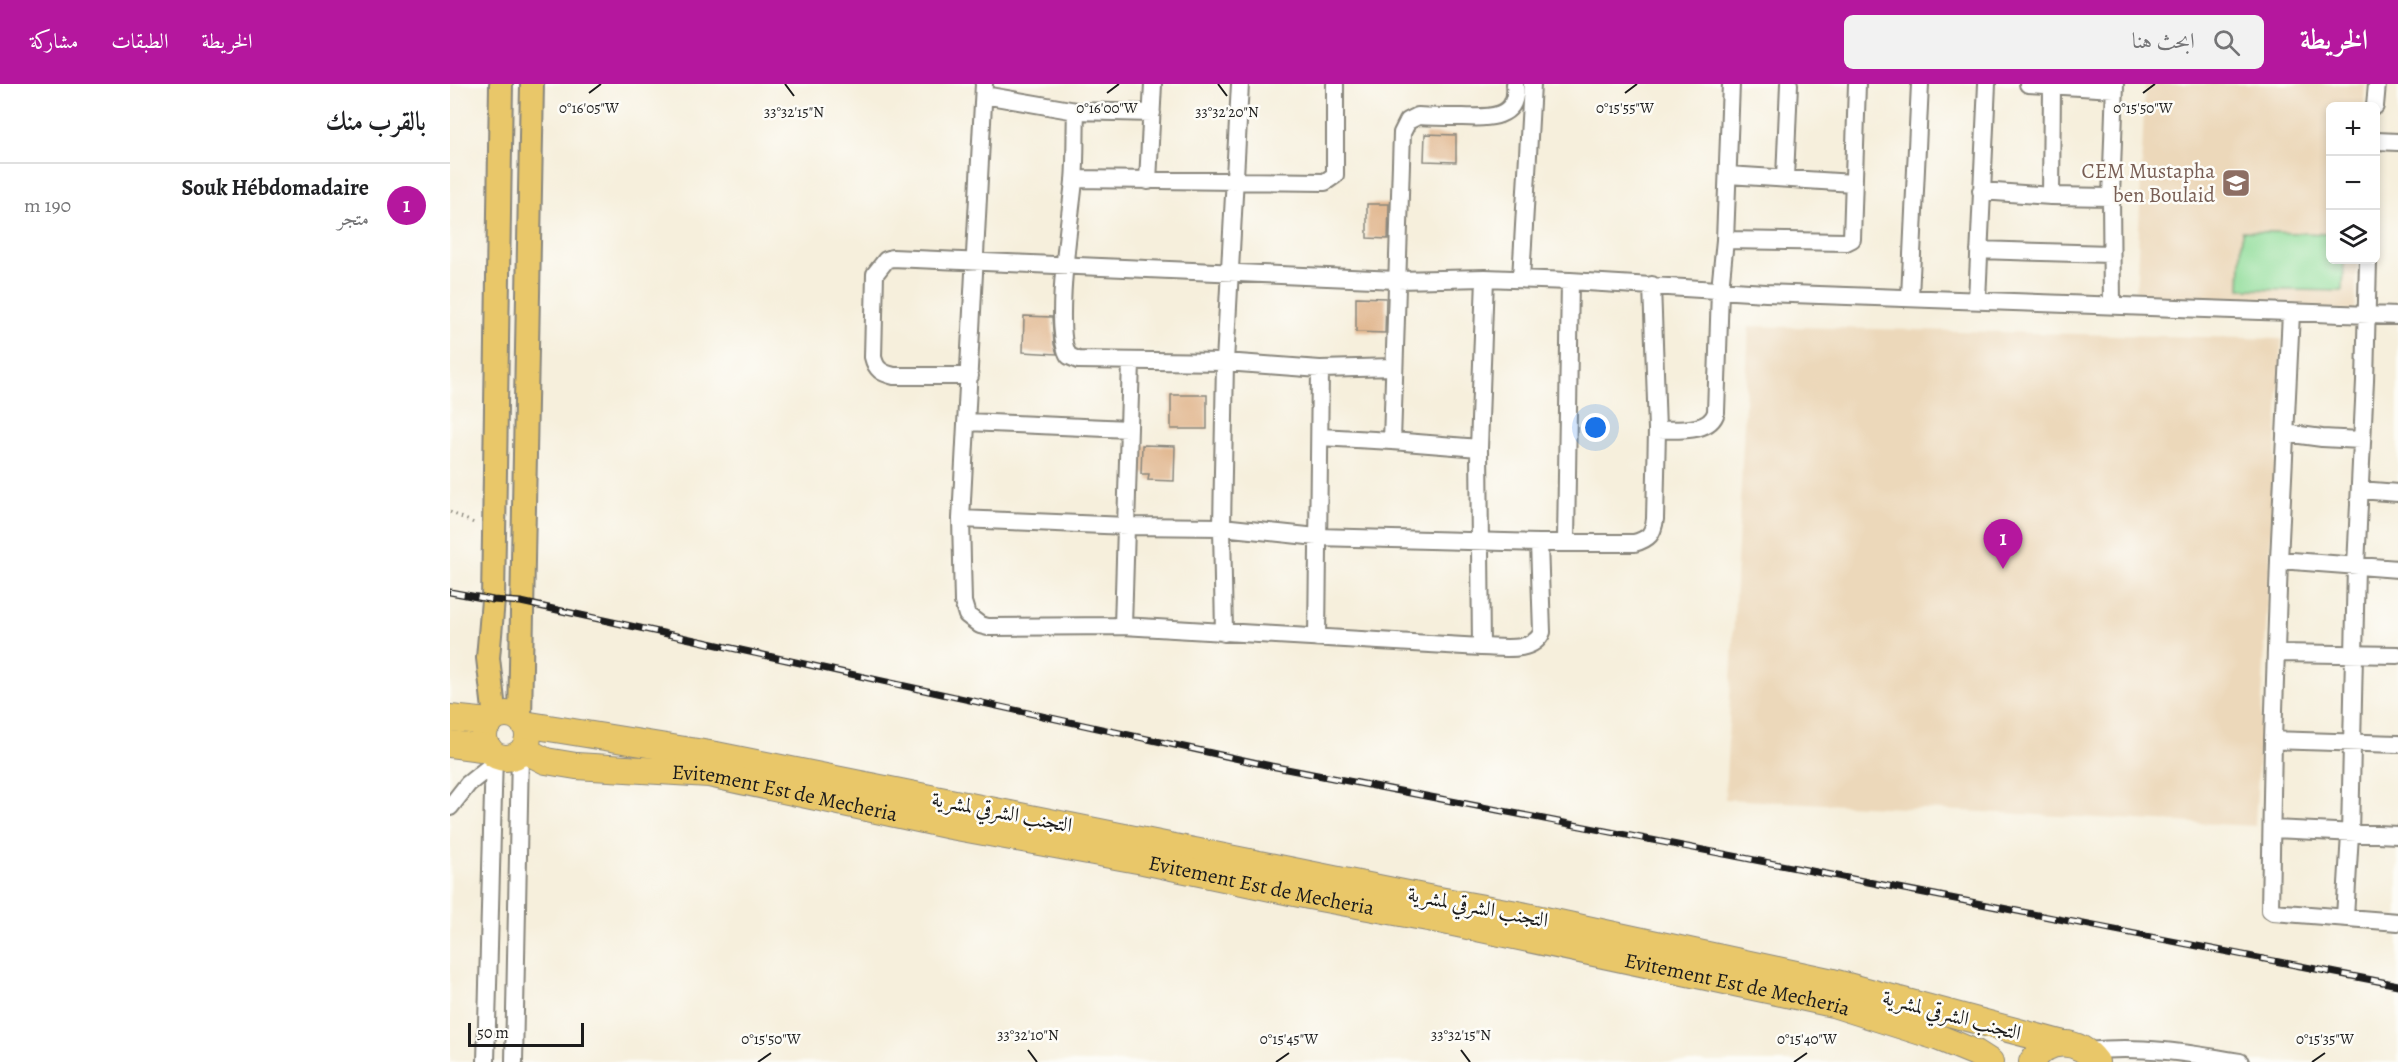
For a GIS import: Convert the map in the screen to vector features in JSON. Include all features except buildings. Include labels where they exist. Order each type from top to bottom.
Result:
[{"type":"highway","points":[[450,718],[507,720],[528,737],[522,752],[507,758],[450,744]]},
{"type":"highway","points":[[492,756],[485,735],[507,720]]},
{"type":"highway","name":"Evitement Est de Mecheria","points":[[507,720],[716,755]]},
{"type":"highway","name":"Evitement Est de Mecheria","points":[[522,752],[546,761],[576,766],[709,774],[951,826],[1143,861],[1309,896],[1455,923],[1833,1004],[1937,1037],[1976,1053],[1990,1062]]},
{"type":"highway","name":"التجنب الشرقي لمشرية","points":[[716,755],[1710,954],[1833,982],[2060,1043],[2075,1045],[2092,1057]]},
{"type":"highway","points":[[2032,1062],[2047,1048],[2060,1043]]},
{"type":"main road","points":[[501,84],[493,600],[488,658],[507,720]]},
{"type":"main road","points":[[507,720],[532,84]]},
{"type":"street","points":[[1148,181],[1153,84]]},
{"type":"street","points":[[1224,633],[1222,527],[1225,362],[1240,84]]},
{"type":"street","points":[[1074,179],[1316,184],[1330,180],[1335,175],[1335,84]]},
{"type":"street","points":[[1392,441],[1404,126],[1412,117],[1419,116],[1487,118],[1499,116],[1515,99],[1515,84]]},
{"type":"street","points":[[1521,279],[1532,84]]},
{"type":"street","points":[[1657,430],[1698,428],[1711,423],[1715,417],[1718,396],[1719,290],[1725,240],[1731,84]]},
{"type":"street","points":[[1785,178],[1789,84]]},
{"type":"street","points":[[1725,240],[1850,241],[1852,238],[1857,84]]},
{"type":"street","points":[[1910,297],[1920,84]]},
{"type":"street","points":[[1977,300],[1987,84]]},
{"type":"street","points":[[2028,84],[2115,86],[2110,254],[2112,306]]},
{"type":"street","points":[[2375,102],[2377,84]]},
{"type":"street","points":[[2051,196],[2052,86]]},
{"type":"street","points":[[1152,113],[1076,111],[984,90],[961,519],[964,611],[980,626],[1006,628],[1123,626],[1522,647],[1532,645],[1539,639],[1542,622],[1539,543]]},
{"type":"street","points":[[1076,111],[1074,179],[1064,266],[1063,333],[1066,352],[1072,359],[1225,362],[1320,369],[1394,367]]},
{"type":"street","points":[[2380,141],[2398,142]]},
{"type":"street","points":[[1728,175],[1853,183]]},
{"type":"street","points":[[1981,191],[2111,197]]},
{"type":"street","points":[[1979,250],[2110,254]]},
{"type":"street","points":[[970,376],[894,376],[884,374],[878,369],[873,357],[875,274],[879,266],[892,258],[1397,280],[1521,279],[1719,290],[2398,316]]},
{"type":"street","points":[[2345,917],[2350,834],[2356,566],[2361,440],[2366,381],[2368,264]]},
{"type":"street","points":[[1481,646],[1478,542],[1479,447],[1485,278]]},
{"type":"street","points":[[1566,542],[1570,281]]},
{"type":"street","points":[[961,519],[1126,526],[1222,527],[1317,537],[1478,542],[1634,543],[1649,537],[1653,531],[1655,519],[1657,430],[1652,285]]},
{"type":"street","points":[[2291,313],[2279,560],[2270,910],[2398,922]]},
{"type":"street","points":[[1123,626],[1131,361]]},
{"type":"street","points":[[1317,638],[1320,369]]},
{"type":"street","points":[[968,422],[1129,429]]},
{"type":"street","points":[[2285,433],[2361,440]]},
{"type":"street","points":[[1320,436],[1479,447]]},
{"type":"street","points":[[2360,490],[2398,494]]},
{"type":"street","points":[[2279,560],[2398,569]]},
{"type":"street","points":[[2276,653],[2398,655]]},
{"type":"street","points":[[2273,740],[2398,744]]},
{"type":"street","points":[[514,1062],[522,752]]},
{"type":"street","points":[[453,798],[492,756]]},
{"type":"street","points":[[486,1062],[492,756]]},
{"type":"street","points":[[2272,829],[2398,835]]},
{"type":"street","points":[[2092,1057],[2118,1048],[2149,1049],[2197,1054],[2240,1062]]},
{"type":"path","points":[[450,512],[493,531]]},
{"type":"shaded area","name":"CEM Mustapha ben Boulaid","points":[[2145,84],[2365,84],[2364,102],[2326,102],[2326,264],[2357,264],[2355,311],[2136,300]]},
{"type":"shaded area","points":[[1749,326],[2282,339],[2255,826],[1725,799]]},
{"type":"green space","points":[[2242,231],[2326,234],[2326,264],[2344,264],[2343,291],[2240,289]]},
{"type":"railway","points":[[450,592],[493,600],[521,602],[1271,766],[2398,985]]},
{"type":"place","name":"CEM Mustapha ben Boulaid","points":[[2236,183]]},
{"type":"place","name":"Souk Hébdomadaire","points":[[2003,569]]}]
